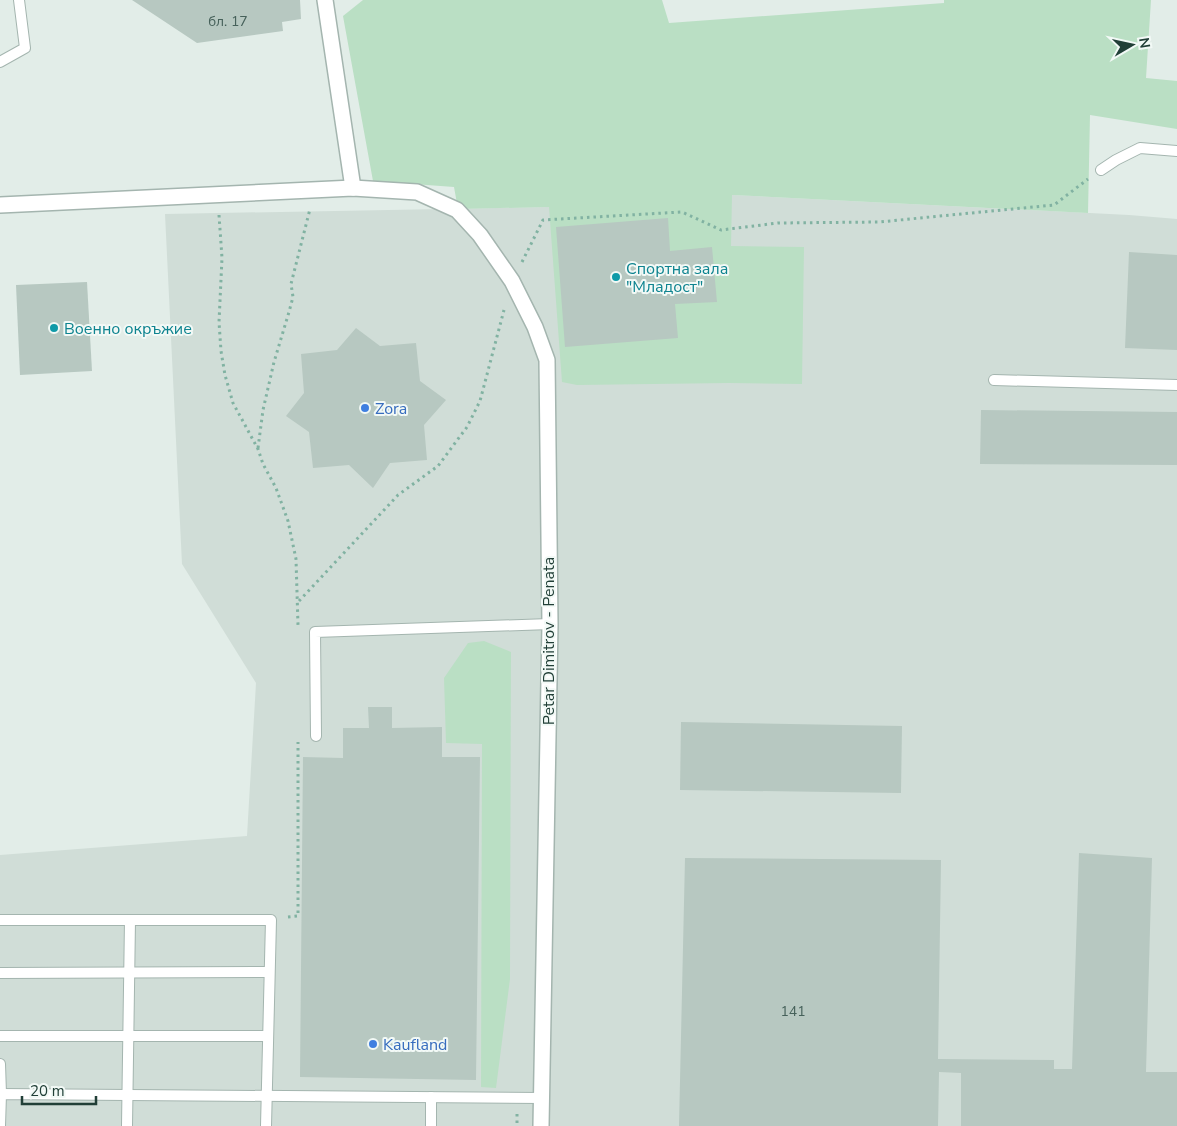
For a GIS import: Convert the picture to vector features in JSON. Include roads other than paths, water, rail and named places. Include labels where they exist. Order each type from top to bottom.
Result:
[{"type":"street","points":[[325,0],[353,188]]},
{"type":"street","name":"Petar Dimitrov - Penata","points":[[0,204],[353,188],[417,192],[457,210],[480,234],[512,281],[535,327],[547,360],[550,624],[542,1126]]},
{"type":"lane","points":[[0,62],[25,48],[19,0]]},
{"type":"lane","points":[[1100,170],[1140,148],[1177,152]]},
{"type":"lane","points":[[994,380],[1177,385]]},
{"type":"lane","points":[[316,736],[315,632],[550,624]]},
{"type":"lane","points":[[0,920],[270,920],[266,1126]]},
{"type":"lane","points":[[127,1126],[130,920]]},
{"type":"lane","points":[[0,973],[269,972]]},
{"type":"lane","points":[[0,1036],[268,1036]]},
{"type":"lane","points":[[0,1064],[0,1126]]},
{"type":"lane","points":[[1,1094],[542,1098]]},
{"type":"lane","points":[[431,1126],[432,1097]]},
{"type":"place","name":"Спортна зала \"Младост\"","points":[[616,277]]},
{"type":"place","name":"Военно окръжие","points":[[54,328]]},
{"type":"place","name":"Zora","points":[[365,408]]},
{"type":"place","name":"Kaufland","points":[[373,1044]]}]
